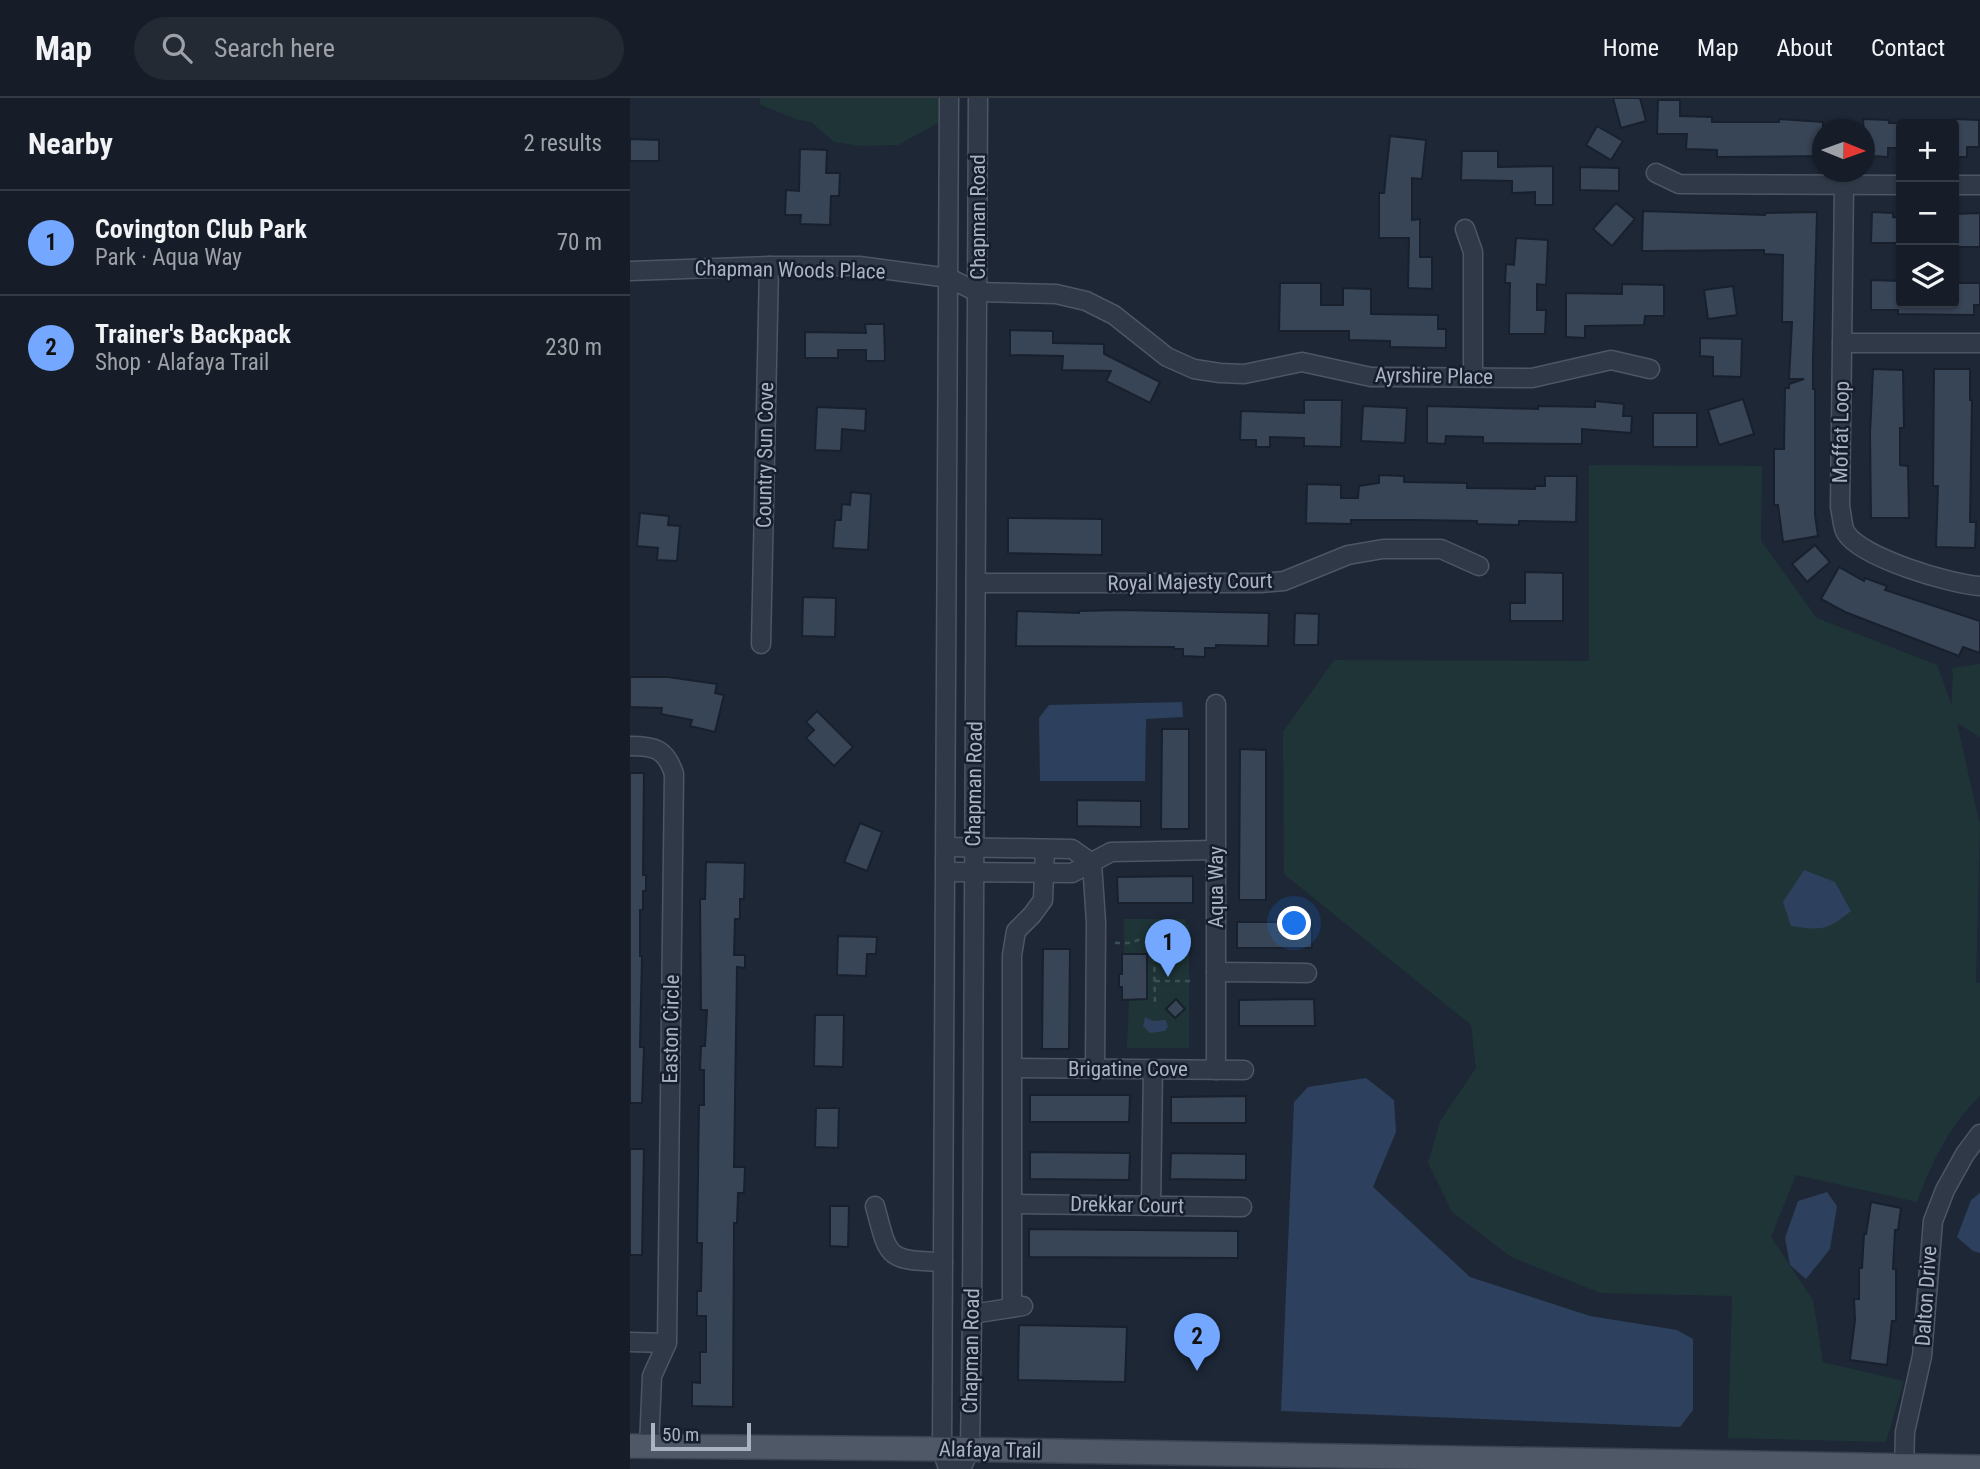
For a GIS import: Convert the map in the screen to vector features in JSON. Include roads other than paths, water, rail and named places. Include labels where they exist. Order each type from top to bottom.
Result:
[{"type":"main road","name":"Alafaya Trail","points":[[639,1446],[945,1459],[1980,1467]]},
{"type":"street","name":"Chapman Road","points":[[945,1459],[943,1262],[949,98]]},
{"type":"street","name":"Chapman Road","points":[[966,1459],[972,1314],[978,98]]},
{"type":"street","points":[[1656,173],[1679,184],[1896,185]]},
{"type":"street","name":"Moffat Loop","points":[[1844,185],[1840,507],[1845,533],[1860,545],[1888,560],[1926,575],[1980,586]]},
{"type":"street","points":[[1959,185],[1980,185]]},
{"type":"street","points":[[1465,229],[1474,252],[1473,377]]},
{"type":"street","name":"Country Sun Cove","points":[[761,644],[769,266]]},
{"type":"street","name":"Chapman Woods Place","points":[[630,271],[859,266],[949,278]]},
{"type":"street","name":"Ayrshire Place","points":[[949,278],[977,292],[1056,294],[1086,301],[1114,315],[1167,357],[1194,369],[1244,373],[1302,362],[1371,376],[1532,378],[1612,360],[1650,369]]},
{"type":"street","points":[[1842,343],[1980,343]]},
{"type":"street","name":"Royal Majesty Court","points":[[976,583],[1284,581],[1348,555],[1383,549],[1441,549],[1479,566]]},
{"type":"street","name":"Aqua Way","points":[[1216,704],[1216,1070]]},
{"type":"street","name":"Easton Circle","points":[[630,746],[649,746],[660,750],[670,762],[674,774],[667,1343],[652,1376],[639,1446]]},
{"type":"street","points":[[946,848],[1072,849],[1093,863]]},
{"type":"street","points":[[972,1314],[1017,1306],[1013,1204],[1012,955],[1016,931],[1042,900],[1045,849]]},
{"type":"street","points":[[946,872],[1072,873],[1111,852],[1216,850]]},
{"type":"street","points":[[1093,863],[1096,922],[1095,1068]]},
{"type":"street","points":[[1216,972],[1307,973]]},
{"type":"street","name":"Brigatine Cove","points":[[1013,1068],[1244,1070]]},
{"type":"street","points":[[1151,1205],[1153,1069]]},
{"type":"street","name":"Dalton Drive","points":[[1904,1468],[1905,1432],[1922,1356],[1933,1221],[1945,1189],[1980,1134]]},
{"type":"street","name":"Drekkar Court","points":[[1013,1204],[1242,1207]]},
{"type":"street","points":[[875,1206],[885,1246],[895,1256],[914,1261],[943,1262]]},
{"type":"street","points":[[630,1342],[667,1343]]},
{"type":"water","points":[[1182,702],[1183,717],[1146,719],[1145,781],[1040,781],[1039,718],[1049,705]]},
{"type":"water","points":[[1804,870],[1835,882],[1851,911],[1824,928],[1791,926],[1783,902]]},
{"type":"water","points":[[1145,1017],[1153,1021],[1166,1020],[1168,1027],[1165,1031],[1150,1033],[1143,1026]]},
{"type":"water","points":[[1366,1078],[1394,1100],[1396,1132],[1373,1187],[1470,1277],[1590,1316],[1677,1330],[1693,1339],[1693,1410],[1680,1427],[1281,1411],[1294,1102],[1308,1087]]},
{"type":"water","points":[[1827,1192],[1837,1206],[1830,1249],[1806,1279],[1790,1265],[1785,1238],[1798,1201]]},
{"type":"water","points":[[1980,1193],[1980,1253],[1973,1251],[1957,1237],[1971,1200]]},
{"type":"place","name":"Covington Club Park","points":[[1168,977]]},
{"type":"place","name":"Trainer's Backpack","points":[[1197,1371]]}]
